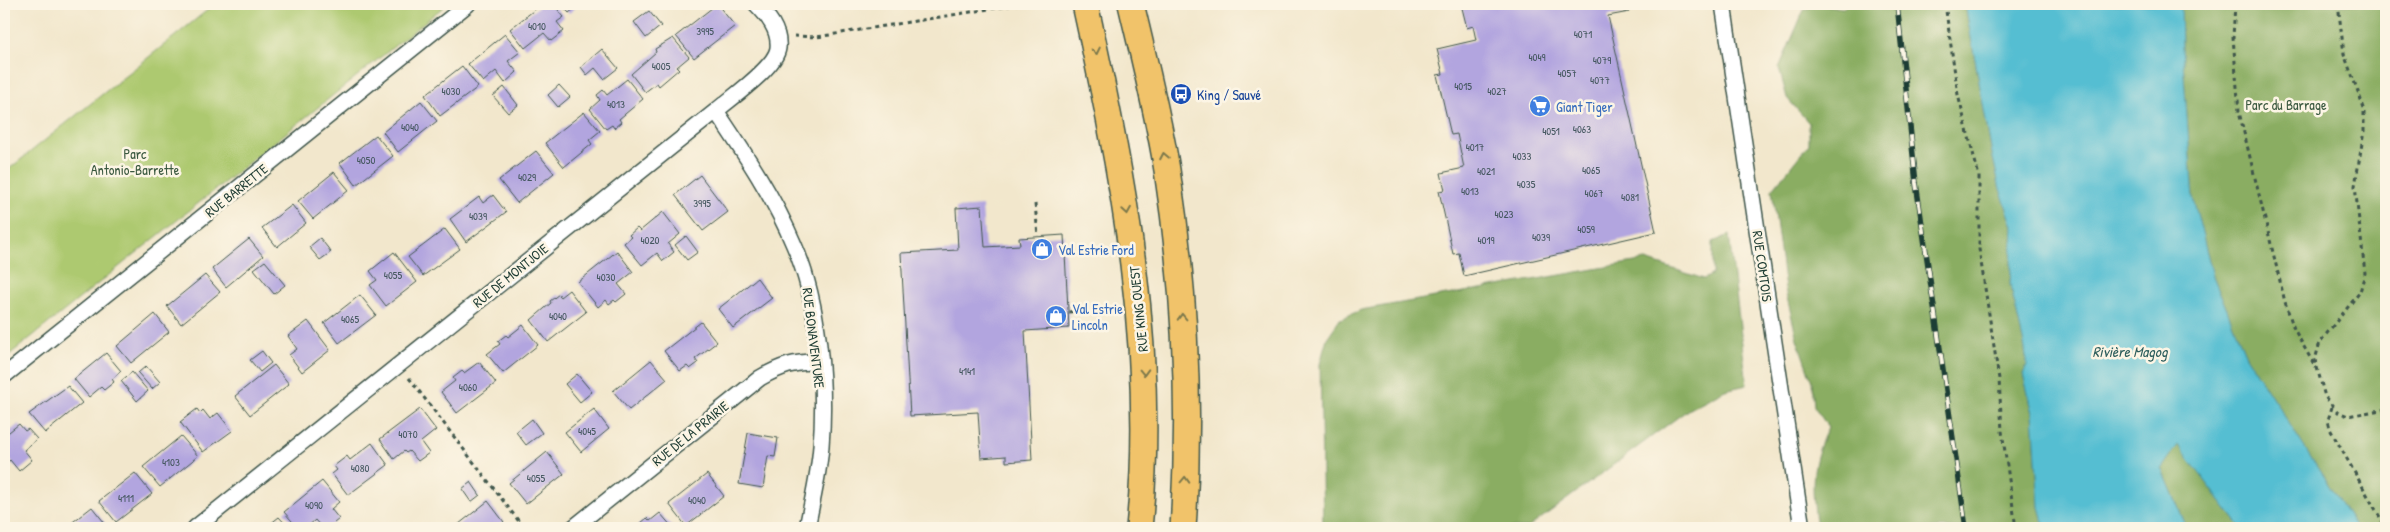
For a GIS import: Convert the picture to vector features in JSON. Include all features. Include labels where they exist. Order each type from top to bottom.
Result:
[{"type":"main road","name":"RUE KING OUEST","points":[[1085,4],[1122,179],[1138,299],[1145,410],[1145,454],[1138,528]]},
{"type":"main road","points":[[1131,4],[1167,170],[1178,264],[1186,426],[1183,528]]},
{"type":"street","name":"RUE BARRETTE","points":[[4,376],[468,4]]},
{"type":"street","points":[[756,4],[773,26],[778,36]]},
{"type":"street","name":"RUE COMTOIS","points":[[1723,4],[1802,528]]},
{"type":"street","name":"RUE DE MONTJOIE","points":[[195,528],[716,111],[774,58],[778,49],[778,36]]},
{"type":"street","name":"RUE BONAVENTURE","points":[[716,111],[764,185],[795,246],[807,282],[819,362],[821,446],[807,528]]},
{"type":"street","name":"RUE DE LA PRAIRIE","points":[[572,528],[760,378],[777,369],[800,361],[819,362]]},
{"type":"path","points":[[778,36],[817,37],[1020,4]]},
{"type":"path","points":[[1743,4],[1750,4]]},
{"type":"path","points":[[1945,4],[1958,96],[1979,176],[1979,249],[1999,379],[2002,431],[2016,528]]},
{"type":"path","points":[[2235,4],[2233,37],[2239,112],[2285,302],[2294,329],[2317,369]]},
{"type":"path","points":[[2338,4],[2344,54],[2364,108],[2364,131],[2355,186],[2365,272],[2357,297],[2320,342],[2316,354],[2317,369],[2325,397],[2332,407],[2348,416],[2386,408]]},
{"type":"path","points":[[1035,204],[1038,236]]},
{"type":"path","points":[[1069,312],[1086,310]]},
{"type":"path","points":[[398,365],[524,528]]},
{"type":"path","points":[[2332,407],[2328,420],[2330,429],[2386,528]]},
{"type":"green space","name":"Parc Antonio-Barrette","points":[[215,4],[447,4],[4,359],[4,173]]},
{"type":"green space","points":[[1817,4],[1843,8],[1848,4],[1965,4],[1991,149],[2000,189],[2013,226],[2010,284],[2025,349],[2027,366],[2023,374],[2033,413],[2039,507],[2045,528],[1817,528],[1813,488],[1815,465],[1828,427],[1814,406],[1812,382],[1797,339],[1785,289],[1772,190],[1809,144],[1809,123],[1787,98],[1779,68],[1804,10]]},
{"type":"green space","name":"Parc du Barrage","points":[[2181,4],[2386,4],[2386,528],[2356,528],[2246,356],[2213,276],[2193,198],[2182,48]]},
{"type":"green space","points":[[1729,235],[1747,385],[1725,390],[1689,409],[1528,528],[1323,528],[1320,364],[1327,338],[1340,319],[1361,310],[1646,260],[1704,279],[1713,274],[1713,242]]},
{"type":"green space","points":[[2178,444],[2241,528],[2187,528],[2162,468]]},
{"type":"water","name":"Rivière Magog","points":[[1965,4],[2181,4],[2182,48],[2193,198],[2213,276],[2246,356],[2356,528],[2241,528],[2178,445],[2162,468],[2187,528],[2045,528],[2039,507],[2033,413],[2023,374],[2027,366],[2025,349],[2010,284],[2013,226],[2000,189],[1991,149]]},
{"type":"building","points":[[542,4],[553,4],[564,17],[557,22],[564,31],[551,41],[544,33],[525,48],[510,29]]},
{"type":"building","points":[[561,4],[580,4],[569,13]]},
{"type":"building","points":[[717,4],[735,26],[694,58],[676,36]]},
{"type":"building","points":[[1461,4],[1627,4],[1629,12],[1608,16],[1656,232],[1464,276],[1459,253],[1453,254],[1439,191],[1445,190],[1441,173],[1464,168],[1457,134],[1451,135],[1437,75],[1443,74],[1437,49],[1476,40],[1473,26],[1467,28]]},
{"type":"building","points":[[649,11],[661,26],[646,38],[634,22]]},
{"type":"building","points":[[505,34],[520,52],[508,61],[517,72],[505,83],[496,71],[483,82],[468,64]]},
{"type":"building","points":[[673,38],[689,57],[677,67],[679,69],[659,86],[657,83],[645,92],[631,74],[656,52],[655,49]]},
{"type":"building","points":[[602,49],[618,68],[604,79],[595,68],[587,75],[581,67]]},
{"type":"building","points":[[462,66],[478,87],[440,116],[425,95]]},
{"type":"building","points":[[627,79],[643,99],[619,119],[621,122],[614,128],[612,125],[606,129],[590,109],[600,100],[597,95],[603,90],[607,95]]},
{"type":"building","points":[[559,85],[570,97],[558,107],[548,95]]},
{"type":"building","points":[[504,87],[518,105],[508,113],[493,96]]},
{"type":"building","points":[[421,101],[437,121],[398,152],[383,132]]},
{"type":"building","points":[[584,112],[600,131],[589,140],[592,144],[564,167],[545,143]]},
{"type":"building","points":[[376,135],[393,156],[356,185],[340,163]]},
{"type":"building","points":[[536,151],[554,173],[517,203],[499,180]]},
{"type":"building","points":[[334,172],[349,190],[313,219],[298,201]]},
{"type":"building","points":[[700,175],[728,212],[703,231],[675,195]]},
{"type":"building","points":[[493,195],[506,212],[466,242],[450,219],[479,197],[483,203]]},
{"type":"building","points":[[292,205],[306,223],[277,247],[262,228]]},
{"type":"building","points":[[982,206],[985,247],[1020,245],[1019,238],[1064,235],[1069,328],[1025,331],[1032,460],[1006,462],[1006,456],[981,458],[978,412],[910,416],[901,253],[958,250],[956,208]]},
{"type":"building","points":[[663,212],[680,234],[668,244],[674,252],[663,261],[657,253],[642,265],[624,243],[637,228],[640,231]]},
{"type":"building","points":[[445,229],[460,249],[423,276],[408,257]]},
{"type":"building","points":[[686,236],[698,252],[687,260],[675,245]]},
{"type":"building","points":[[320,238],[331,252],[320,260],[309,247]]},
{"type":"building","points":[[249,239],[263,256],[226,287],[212,269]]},
{"type":"building","points":[[617,251],[633,272],[618,284],[626,294],[616,302],[614,300],[609,304],[606,300],[598,307],[578,282]]},
{"type":"building","points":[[394,252],[417,282],[386,306],[370,285],[377,280],[370,271]]},
{"type":"building","points":[[265,261],[285,285],[274,294],[254,269]]},
{"type":"building","points":[[205,275],[220,292],[181,324],[167,306]]},
{"type":"building","points":[[757,278],[772,298],[733,328],[718,309]]},
{"type":"building","points":[[569,290],[586,312],[548,342],[531,320],[551,303],[550,301],[559,294],[560,297]]},
{"type":"building","points":[[360,295],[376,315],[339,343],[324,323]]},
{"type":"building","points":[[155,314],[169,332],[131,363],[117,346]]},
{"type":"building","points":[[308,321],[330,350],[302,372],[289,355],[297,349],[288,336]]},
{"type":"building","points":[[701,322],[717,342],[695,359],[698,363],[690,369],[687,366],[680,371],[664,351]]},
{"type":"building","points":[[523,325],[538,345],[503,373],[487,354],[500,344],[498,341],[506,335],[508,337]]},
{"type":"building","points":[[262,351],[271,363],[260,372],[250,360]]},
{"type":"building","points":[[106,353],[121,371],[112,379],[114,382],[104,390],[101,387],[89,397],[74,379]]},
{"type":"building","points":[[651,360],[667,379],[629,410],[613,391]]},
{"type":"building","points":[[479,362],[496,383],[457,413],[441,392],[455,381],[453,378],[462,371],[464,373]]},
{"type":"building","points":[[274,365],[289,384],[250,415],[235,396]]},
{"type":"building","points":[[146,366],[160,382],[152,389],[138,373]]},
{"type":"building","points":[[132,372],[148,391],[137,401],[121,381]]},
{"type":"building","points":[[577,374],[592,392],[580,402],[565,384]]},
{"type":"building","points":[[68,386],[82,403],[45,433],[29,414]]},
{"type":"building","points":[[197,409],[200,413],[203,410],[210,419],[218,413],[232,431],[203,452],[180,422]]},
{"type":"building","points":[[420,409],[436,430],[421,442],[429,453],[418,461],[409,451],[406,453],[404,451],[394,459],[380,439]]},
{"type":"building","points":[[594,409],[609,429],[581,452],[565,432]]},
{"type":"building","points":[[532,419],[542,433],[526,445],[516,432]]},
{"type":"building","points":[[19,424],[25,431],[28,429],[37,439],[24,450],[32,460],[19,471],[10,460],[4,466],[4,436]]},
{"type":"building","points":[[748,433],[778,438],[775,457],[768,456],[763,488],[739,484]]},
{"type":"building","points":[[181,436],[198,456],[160,487],[143,467]]},
{"type":"building","points":[[372,443],[388,465],[348,495],[332,474],[337,470],[334,466],[347,456],[350,460]]},
{"type":"building","points":[[547,452],[564,474],[526,504],[509,483]]},
{"type":"building","points":[[135,473],[152,494],[116,522],[99,501]]},
{"type":"building","points":[[707,474],[724,496],[686,526],[669,504]]},
{"type":"building","points":[[322,481],[339,502],[331,509],[339,519],[328,528],[322,528],[315,520],[306,528],[298,528],[284,512]]},
{"type":"building","points":[[471,482],[480,495],[471,502],[462,489]]},
{"type":"building","points":[[488,501],[504,522],[496,528],[454,528]]},
{"type":"building","points":[[92,507],[108,527],[65,528]]},
{"type":"building","points":[[660,513],[673,528],[635,528],[647,518],[650,521]]},
{"type":"building","points":[[279,517],[289,528],[265,528]]},
{"type":"railway","points":[[1897,4],[1916,183],[1966,528]]},
{"type":"place","name":"King / Sauvé","points":[[1181,94]]},
{"type":"place","name":"Giant Tiger","points":[[1540,106]]},
{"type":"place","name":"Val Estrie Ford","points":[[1042,249]]},
{"type":"place","name":"Val Estrie Lincoln","points":[[1056,316]]}]
